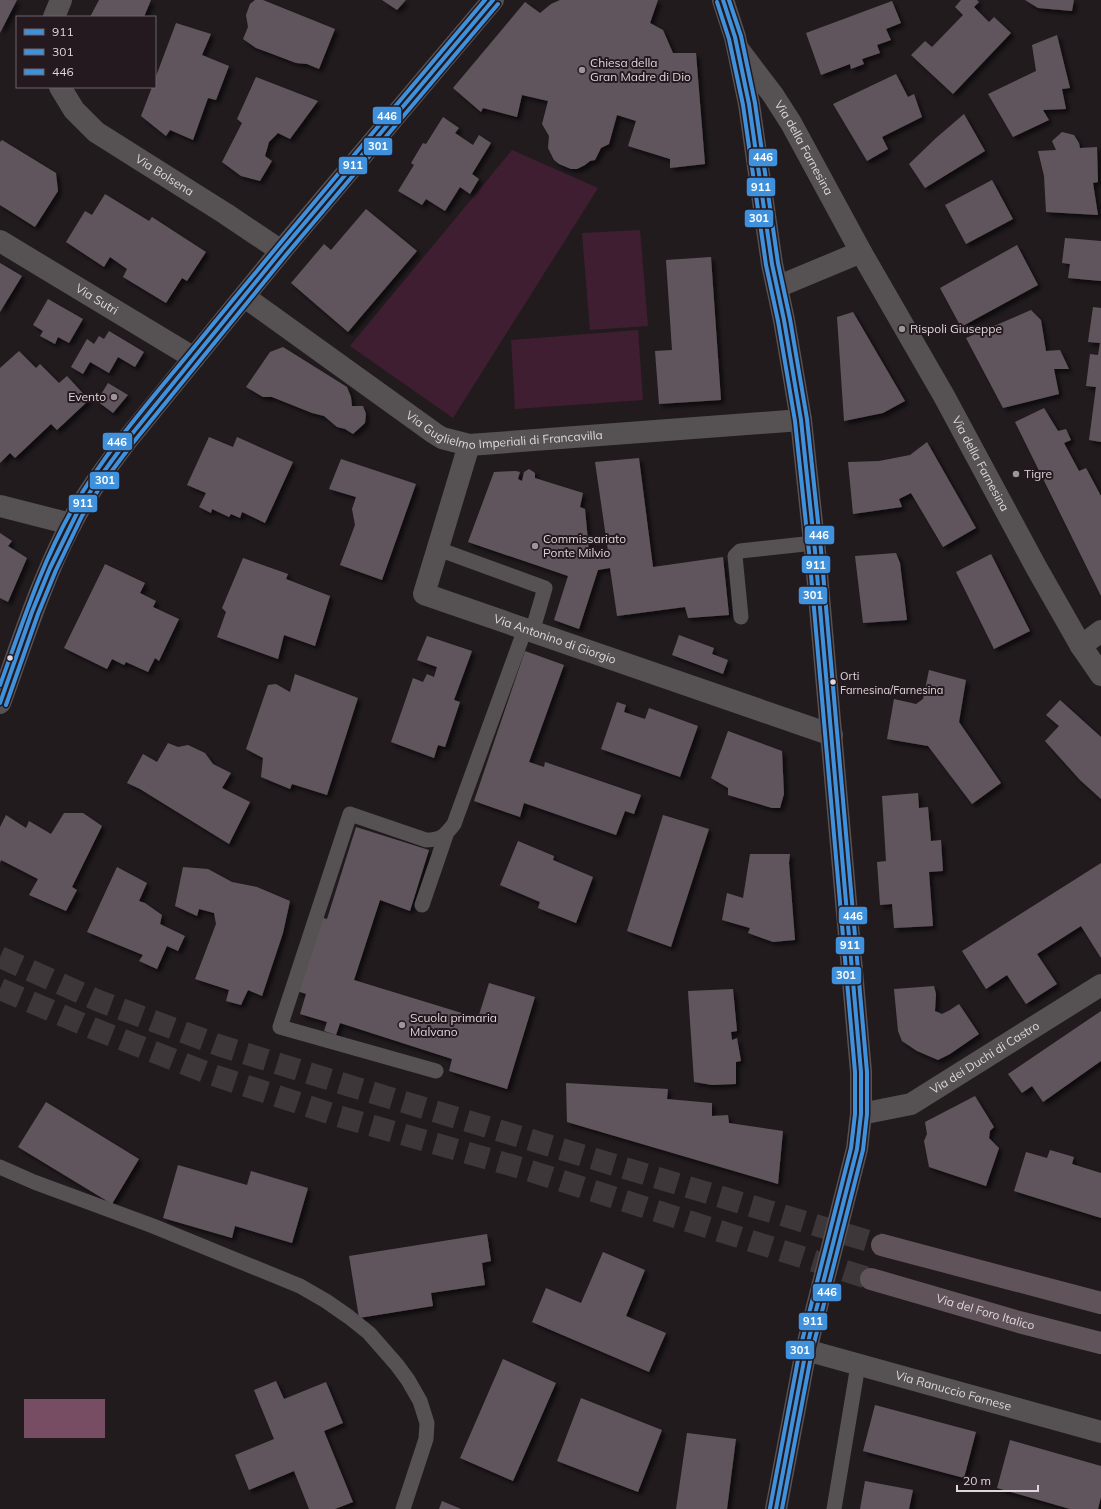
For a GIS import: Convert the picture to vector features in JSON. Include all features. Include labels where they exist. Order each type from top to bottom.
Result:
[{"type":"highway","points":[[882,1245],[1101,1303]]},
{"type":"highway","name":"Via del Foro Italico","points":[[871,1279],[1019,1322],[1101,1343]]},
{"type":"street","points":[[54,16],[61,0]]},
{"type":"street","points":[[0,703],[44,580],[71,524],[84,501],[115,456],[281,252],[493,0]]},
{"type":"street","points":[[722,0],[738,49],[749,104],[772,264],[784,320],[801,420],[832,735],[861,1072],[861,1114],[857,1149],[806,1350],[776,1509]]},
{"type":"street","name":"Via della Farnesina","points":[[738,49],[773,95],[791,123],[861,252],[944,396],[1036,567],[1081,646],[1101,675]]},
{"type":"street","name":"Via Bolsena","points":[[61,88],[74,110],[96,132],[226,214],[281,252]]},
{"type":"street","name":"Via Sutri","points":[[0,241],[194,358]]},
{"type":"street","points":[[777,287],[861,252]]},
{"type":"street","name":"Via Guglielmo Imperiali di Francavilla","points":[[245,297],[434,433],[442,438],[469,444],[801,420]]},
{"type":"street","name":"Via Antonino di Giorgio","points":[[469,444],[424,594],[832,735]]},
{"type":"street","points":[[0,506],[71,524]]},
{"type":"street","points":[[1081,646],[1101,631]]},
{"type":"street","name":"Via dei Duchi di Castro","points":[[861,1114],[911,1104],[1101,985]]},
{"type":"street","name":"Via Ranuccio Farnese","points":[[806,1350],[1101,1432]]},
{"type":"lane","points":[[741,617],[735,556],[737,553],[740,551],[814,543]]},
{"type":"lane","points":[[422,905],[446,835],[454,824],[510,670],[545,588],[438,549]]},
{"type":"lane","points":[[436,1071],[280,1027],[350,814],[426,840],[435,840],[446,835]]},
{"type":"lane","points":[[0,1167],[34,1182],[153,1226],[300,1286],[326,1301],[369,1333],[398,1365],[408,1380],[420,1401],[427,1423],[426,1439],[403,1509]]},
{"type":"lane","points":[[834,1509],[858,1365]]},
{"type":"shaded area","points":[[512,150],[598,188],[453,418],[350,346]]},
{"type":"shaded area","points":[[640,230],[648,326],[590,330],[582,233]]},
{"type":"shaded area","points":[[638,330],[643,400],[515,409],[511,340]]},
{"type":"shaded area","points":[[24,1399],[105,1399],[105,1438],[24,1438]]},
{"type":"building","points":[[0,0],[17,0],[0,33]]},
{"type":"building","points":[[99,0],[151,0],[144,16],[91,16]]},
{"type":"building","points":[[255,0],[263,0],[335,29],[319,69],[307,64],[296,63],[256,48],[243,39],[248,27],[246,15],[250,4]]},
{"type":"building","points":[[382,0],[406,0],[397,10]]},
{"type":"building","name":"Chiesa della Gran Madre di Dio","points":[[560,0],[658,0],[650,23],[663,30],[673,53],[696,53],[705,164],[670,168],[670,159],[628,146],[636,121],[617,115],[609,144],[601,148],[595,160],[590,161],[577,169],[571,169],[554,160],[548,148],[549,136],[542,124],[548,101],[522,95],[517,117],[483,108],[481,112],[453,88],[525,2],[540,13],[551,4]]},
{"type":"building","points":[[961,0],[977,0],[979,2],[974,7],[989,22],[994,17],[1011,33],[953,94],[911,55],[925,41],[932,47],[963,15],[955,7]]},
{"type":"building","points":[[1025,0],[1074,0],[1072,11],[1038,8]]},
{"type":"building","points":[[892,1],[901,23],[886,29],[891,40],[877,45],[880,53],[862,59],[864,64],[851,69],[850,64],[821,75],[806,33]]},
{"type":"building","points":[[176,23],[211,34],[202,55],[229,66],[216,100],[208,98],[193,140],[170,130],[166,136],[141,116],[152,88],[156,88],[156,76]]},
{"type":"building","points":[[1057,35],[1070,88],[1062,89],[1066,109],[1043,110],[1049,120],[1013,137],[988,94],[1036,71],[1032,45]]},
{"type":"building","points":[[896,74],[908,97],[914,94],[922,117],[882,137],[888,149],[867,161],[833,104]]},
{"type":"building","points":[[256,77],[318,101],[290,139],[278,133],[269,142],[265,156],[272,161],[260,181],[241,176],[222,162],[242,123],[237,119]]},
{"type":"building","points":[[964,114],[985,151],[925,188],[909,164]]},
{"type":"building","points":[[443,117],[459,128],[455,133],[473,145],[479,135],[491,143],[472,174],[479,179],[470,194],[460,187],[445,211],[426,199],[422,205],[398,191],[414,165],[411,163],[423,143],[426,144]]},
{"type":"building","points":[[1062,132],[1074,135],[1080,148],[1097,147],[1098,182],[1093,183],[1098,215],[1046,212],[1044,176],[1038,151],[1056,150],[1052,141]]},
{"type":"building","points":[[2,140],[56,173],[58,191],[35,227],[0,205],[0,142]]},
{"type":"building","points":[[992,180],[1013,219],[966,244],[945,205]]},
{"type":"building","points":[[105,194],[149,221],[152,217],[206,252],[187,281],[182,278],[166,303],[123,277],[127,269],[110,257],[104,267],[66,242],[85,211],[92,215]]},
{"type":"building","points":[[366,209],[417,251],[348,332],[291,283],[324,244],[331,250]]},
{"type":"building","points":[[1065,238],[1101,241],[1101,281],[1068,278],[1070,264],[1062,263]]},
{"type":"building","points":[[1017,245],[1038,285],[961,327],[940,288]]},
{"type":"building","points":[[711,257],[721,400],[659,404],[655,351],[672,350],[666,260]]},
{"type":"building","points":[[0,263],[22,276],[0,312]]},
{"type":"building","points":[[48,299],[83,319],[69,343],[58,337],[55,344],[40,336],[43,331],[33,325]]},
{"type":"building","points":[[1093,307],[1101,308],[1101,442],[1089,440],[1096,387],[1086,386],[1090,354],[1098,355],[1100,343],[1088,342]]},
{"type":"building","points":[[1031,310],[1041,320],[1046,351],[1060,350],[1069,369],[1054,369],[1059,394],[1003,408],[966,338]]},
{"type":"building","points":[[853,312],[905,401],[883,413],[844,421],[837,317]]},
{"type":"building","points":[[109,331],[144,352],[135,367],[118,357],[109,373],[90,362],[83,374],[71,367],[87,339],[94,344],[99,336],[104,339]]},
{"type":"building","points":[[283,347],[347,387],[351,397],[352,406],[363,406],[366,414],[365,423],[353,434],[345,429],[337,427],[324,416],[312,413],[272,397],[263,397],[246,387],[270,352]]},
{"type":"building","points":[[19,351],[36,368],[40,364],[59,383],[67,376],[89,400],[57,430],[51,424],[15,458],[10,453],[0,463],[0,368]]},
{"type":"building","points":[[108,383],[128,395],[113,413],[97,401]]},
{"type":"building","points":[[1044,408],[1058,431],[1066,429],[1071,440],[1064,443],[1079,471],[1086,468],[1101,496],[1101,596],[1015,422]]},
{"type":"building","points":[[209,437],[233,447],[237,437],[293,462],[265,523],[242,512],[240,518],[231,514],[229,517],[212,509],[211,513],[199,507],[206,493],[187,485]]},
{"type":"building","points":[[927,442],[976,528],[943,547],[911,493],[899,499],[902,507],[853,514],[848,462],[879,461],[910,455]]},
{"type":"building","name":"Commissariato Ponte Milvio","points":[[639,458],[653,567],[723,557],[729,615],[688,618],[685,607],[617,616],[610,568],[598,570],[579,629],[554,620],[568,576],[468,542],[494,472],[520,472],[518,479],[522,481],[524,472],[529,469],[535,473],[535,478],[583,493],[580,507],[585,509],[589,551],[597,553],[608,551],[595,462]]},
{"type":"building","points":[[341,459],[416,484],[382,580],[340,565],[355,525],[352,509],[356,497],[329,489]]},
{"type":"building","points":[[0,533],[12,541],[8,546],[27,558],[8,602],[0,598]]},
{"type":"building","points":[[896,553],[900,563],[907,620],[863,623],[855,556]]},
{"type":"building","points":[[991,554],[1030,631],[994,649],[956,572]]},
{"type":"building","points":[[243,558],[288,574],[286,579],[330,596],[315,646],[284,635],[278,659],[217,637],[226,612],[222,608]]},
{"type":"building","points":[[105,564],[145,583],[140,593],[156,601],[153,607],[179,619],[159,661],[155,658],[148,672],[126,662],[124,665],[112,659],[107,669],[64,648]]},
{"type":"building","points":[[679,635],[714,648],[712,654],[728,660],[723,674],[672,655]]},
{"type":"building","points":[[427,636],[472,651],[454,700],[460,702],[445,747],[438,745],[434,758],[391,742],[413,678],[423,682],[427,674],[434,677],[437,667],[417,660]]},
{"type":"building","points":[[525,651],[564,665],[529,762],[544,767],[545,762],[641,795],[634,814],[625,811],[616,835],[524,803],[520,817],[474,801]]},
{"type":"building","points":[[929,670],[966,680],[959,722],[1001,783],[972,804],[928,746],[887,739],[894,699],[916,704],[923,699]]},
{"type":"building","points":[[295,674],[358,698],[327,795],[292,784],[290,789],[261,777],[263,758],[246,749],[268,685],[276,684],[290,692]]},
{"type":"building","points":[[1060,700],[1101,737],[1101,799],[1080,780],[1045,741],[1059,726],[1046,715]]},
{"type":"building","points":[[617,702],[626,705],[624,712],[645,719],[649,708],[698,726],[680,777],[601,749]]},
{"type":"building","points":[[728,731],[782,751],[784,794],[780,808],[772,808],[728,795],[728,788],[711,778]]},
{"type":"building","points":[[168,743],[178,747],[188,745],[205,753],[213,764],[231,773],[222,788],[250,802],[229,844],[140,789],[127,783],[143,754],[157,762]]},
{"type":"building","points":[[918,793],[919,808],[928,807],[931,841],[941,840],[943,871],[929,872],[933,926],[894,928],[892,904],[880,905],[877,862],[886,861],[882,796]]},
{"type":"building","points":[[64,813],[83,813],[102,826],[72,887],[77,890],[66,911],[29,895],[38,879],[1,860],[0,863],[0,827],[6,815],[26,828],[29,821],[51,834]]},
{"type":"building","points":[[663,815],[709,829],[671,947],[627,931]]},
{"type":"building","points":[[356,827],[429,850],[410,911],[380,900],[354,980],[478,1018],[489,983],[535,997],[507,1089],[449,1071],[452,1059],[340,1023],[336,1035],[324,1031],[327,1022],[300,1014],[306,994],[297,991],[320,917],[327,919]]},
{"type":"building","points":[[518,841],[554,856],[553,860],[593,877],[576,923],[538,908],[540,902],[500,885]]},
{"type":"building","points":[[750,854],[790,854],[789,863],[795,940],[773,942],[748,933],[750,928],[722,920],[727,893],[743,898]]},
{"type":"building","points":[[1101,863],[1101,958],[1081,926],[1037,954],[1057,984],[1026,1004],[1007,975],[986,989],[962,951]]},
{"type":"building","points":[[117,867],[147,883],[139,901],[145,903],[162,915],[160,924],[185,936],[178,951],[167,946],[157,969],[139,961],[143,955],[87,932]]},
{"type":"building","points":[[183,867],[208,869],[232,882],[257,887],[290,901],[283,933],[262,996],[248,990],[241,1005],[226,1001],[229,990],[195,979],[216,924],[214,913],[199,909],[197,916],[175,906]]},
{"type":"building","points":[[934,986],[936,994],[935,1011],[942,1014],[959,1004],[979,1034],[950,1054],[938,1060],[917,1051],[902,1041],[898,1031],[894,989]]},
{"type":"building","points":[[733,989],[737,1031],[731,1032],[732,1040],[737,1038],[741,1061],[736,1062],[736,1084],[712,1085],[694,1082],[688,991]]},
{"type":"building","points":[[1101,1011],[1101,1061],[1043,1102],[1032,1086],[1022,1093],[1008,1074]]},
{"type":"building","points":[[566,1083],[668,1089],[667,1099],[712,1103],[712,1116],[728,1115],[729,1123],[783,1131],[778,1184],[567,1122]]},
{"type":"building","points":[[975,1096],[994,1127],[990,1131],[989,1138],[999,1148],[986,1186],[929,1167],[924,1141],[927,1134],[925,1122]]},
{"type":"building","points":[[46,1102],[139,1159],[112,1204],[18,1147]]},
{"type":"building","points":[[1050,1150],[1074,1157],[1072,1164],[1101,1173],[1101,1218],[1014,1191],[1026,1152],[1047,1158]]},
{"type":"building","points":[[178,1165],[247,1185],[251,1171],[308,1188],[292,1243],[235,1226],[232,1238],[163,1218]]},
{"type":"building","points":[[487,1234],[491,1261],[482,1263],[485,1285],[431,1293],[433,1306],[359,1318],[349,1256]]},
{"type":"building","points":[[603,1252],[645,1270],[626,1316],[666,1333],[649,1372],[532,1322],[546,1288],[581,1303]]},
{"type":"building","points":[[503,1359],[556,1383],[513,1481],[460,1458]]},
{"type":"building","points":[[276,1381],[284,1399],[326,1382],[343,1423],[324,1431],[353,1502],[335,1509],[309,1509],[294,1471],[249,1490],[235,1455],[274,1439],[254,1390]]},
{"type":"building","points":[[581,1398],[662,1430],[638,1492],[557,1461]]},
{"type":"building","points":[[875,1405],[976,1432],[964,1478],[863,1451]]},
{"type":"building","points":[[687,1433],[736,1439],[727,1509],[676,1509]]},
{"type":"building","points":[[1010,1440],[1101,1466],[1101,1497],[1098,1509],[1070,1509],[997,1488]]},
{"type":"building","points":[[865,1481],[913,1490],[909,1509],[860,1509]]},
{"type":"building","points":[[442,1501],[461,1509],[439,1509]]},
{"type":"tunnel","points":[[0,957],[99,1001],[221,1046],[882,1245]]},
{"type":"tunnel","points":[[0,989],[92,1028],[213,1075],[338,1116],[521,1168],[871,1279]]},
{"type":"transit line","name":"446","points":[[0,685],[51,551],[73,508],[103,461],[137,416],[243,287],[485,0]]},
{"type":"transit line","name":"911","points":[[0,703],[32,612],[50,568],[77,513],[97,481],[127,440],[281,251],[493,0]]},
{"type":"transit line","name":"911","points":[[723,0],[735,37],[749,104],[772,264],[784,320],[801,420],[815,551],[861,1072],[861,1114],[857,1149],[806,1350],[776,1509]]},
{"type":"transit line","name":"446","points":[[729,0],[741,36],[755,103],[778,263],[790,319],[807,419],[821,550],[867,1072],[867,1114],[863,1150],[812,1351],[782,1509]]},
{"type":"transit line","name":"301","points":[[717,2],[729,39],[743,105],[766,265],[778,321],[795,421],[809,552],[855,1072],[855,1114],[851,1148],[800,1349],[770,1508]]},
{"type":"transit line","name":"301","points":[[6,705],[38,614],[56,570],[82,516],[102,484],[132,444],[286,255],[498,4]]},
{"type":"place","name":"Chiesa della Gran Madre di Dio","points":[[582,70]]},
{"type":"place","name":"Rispoli Giuseppe","points":[[902,329]]},
{"type":"place","name":"Evento","points":[[114,397]]},
{"type":"place","name":"Tigre","points":[[1016,474]]},
{"type":"place","name":"Commissariato Ponte Milvio","points":[[535,546]]},
{"type":"place","name":"Orti Farnesina/Farnesina","points":[[833,682]]},
{"type":"place","name":"Scuola primaria Malvano","points":[[402,1025]]}]
